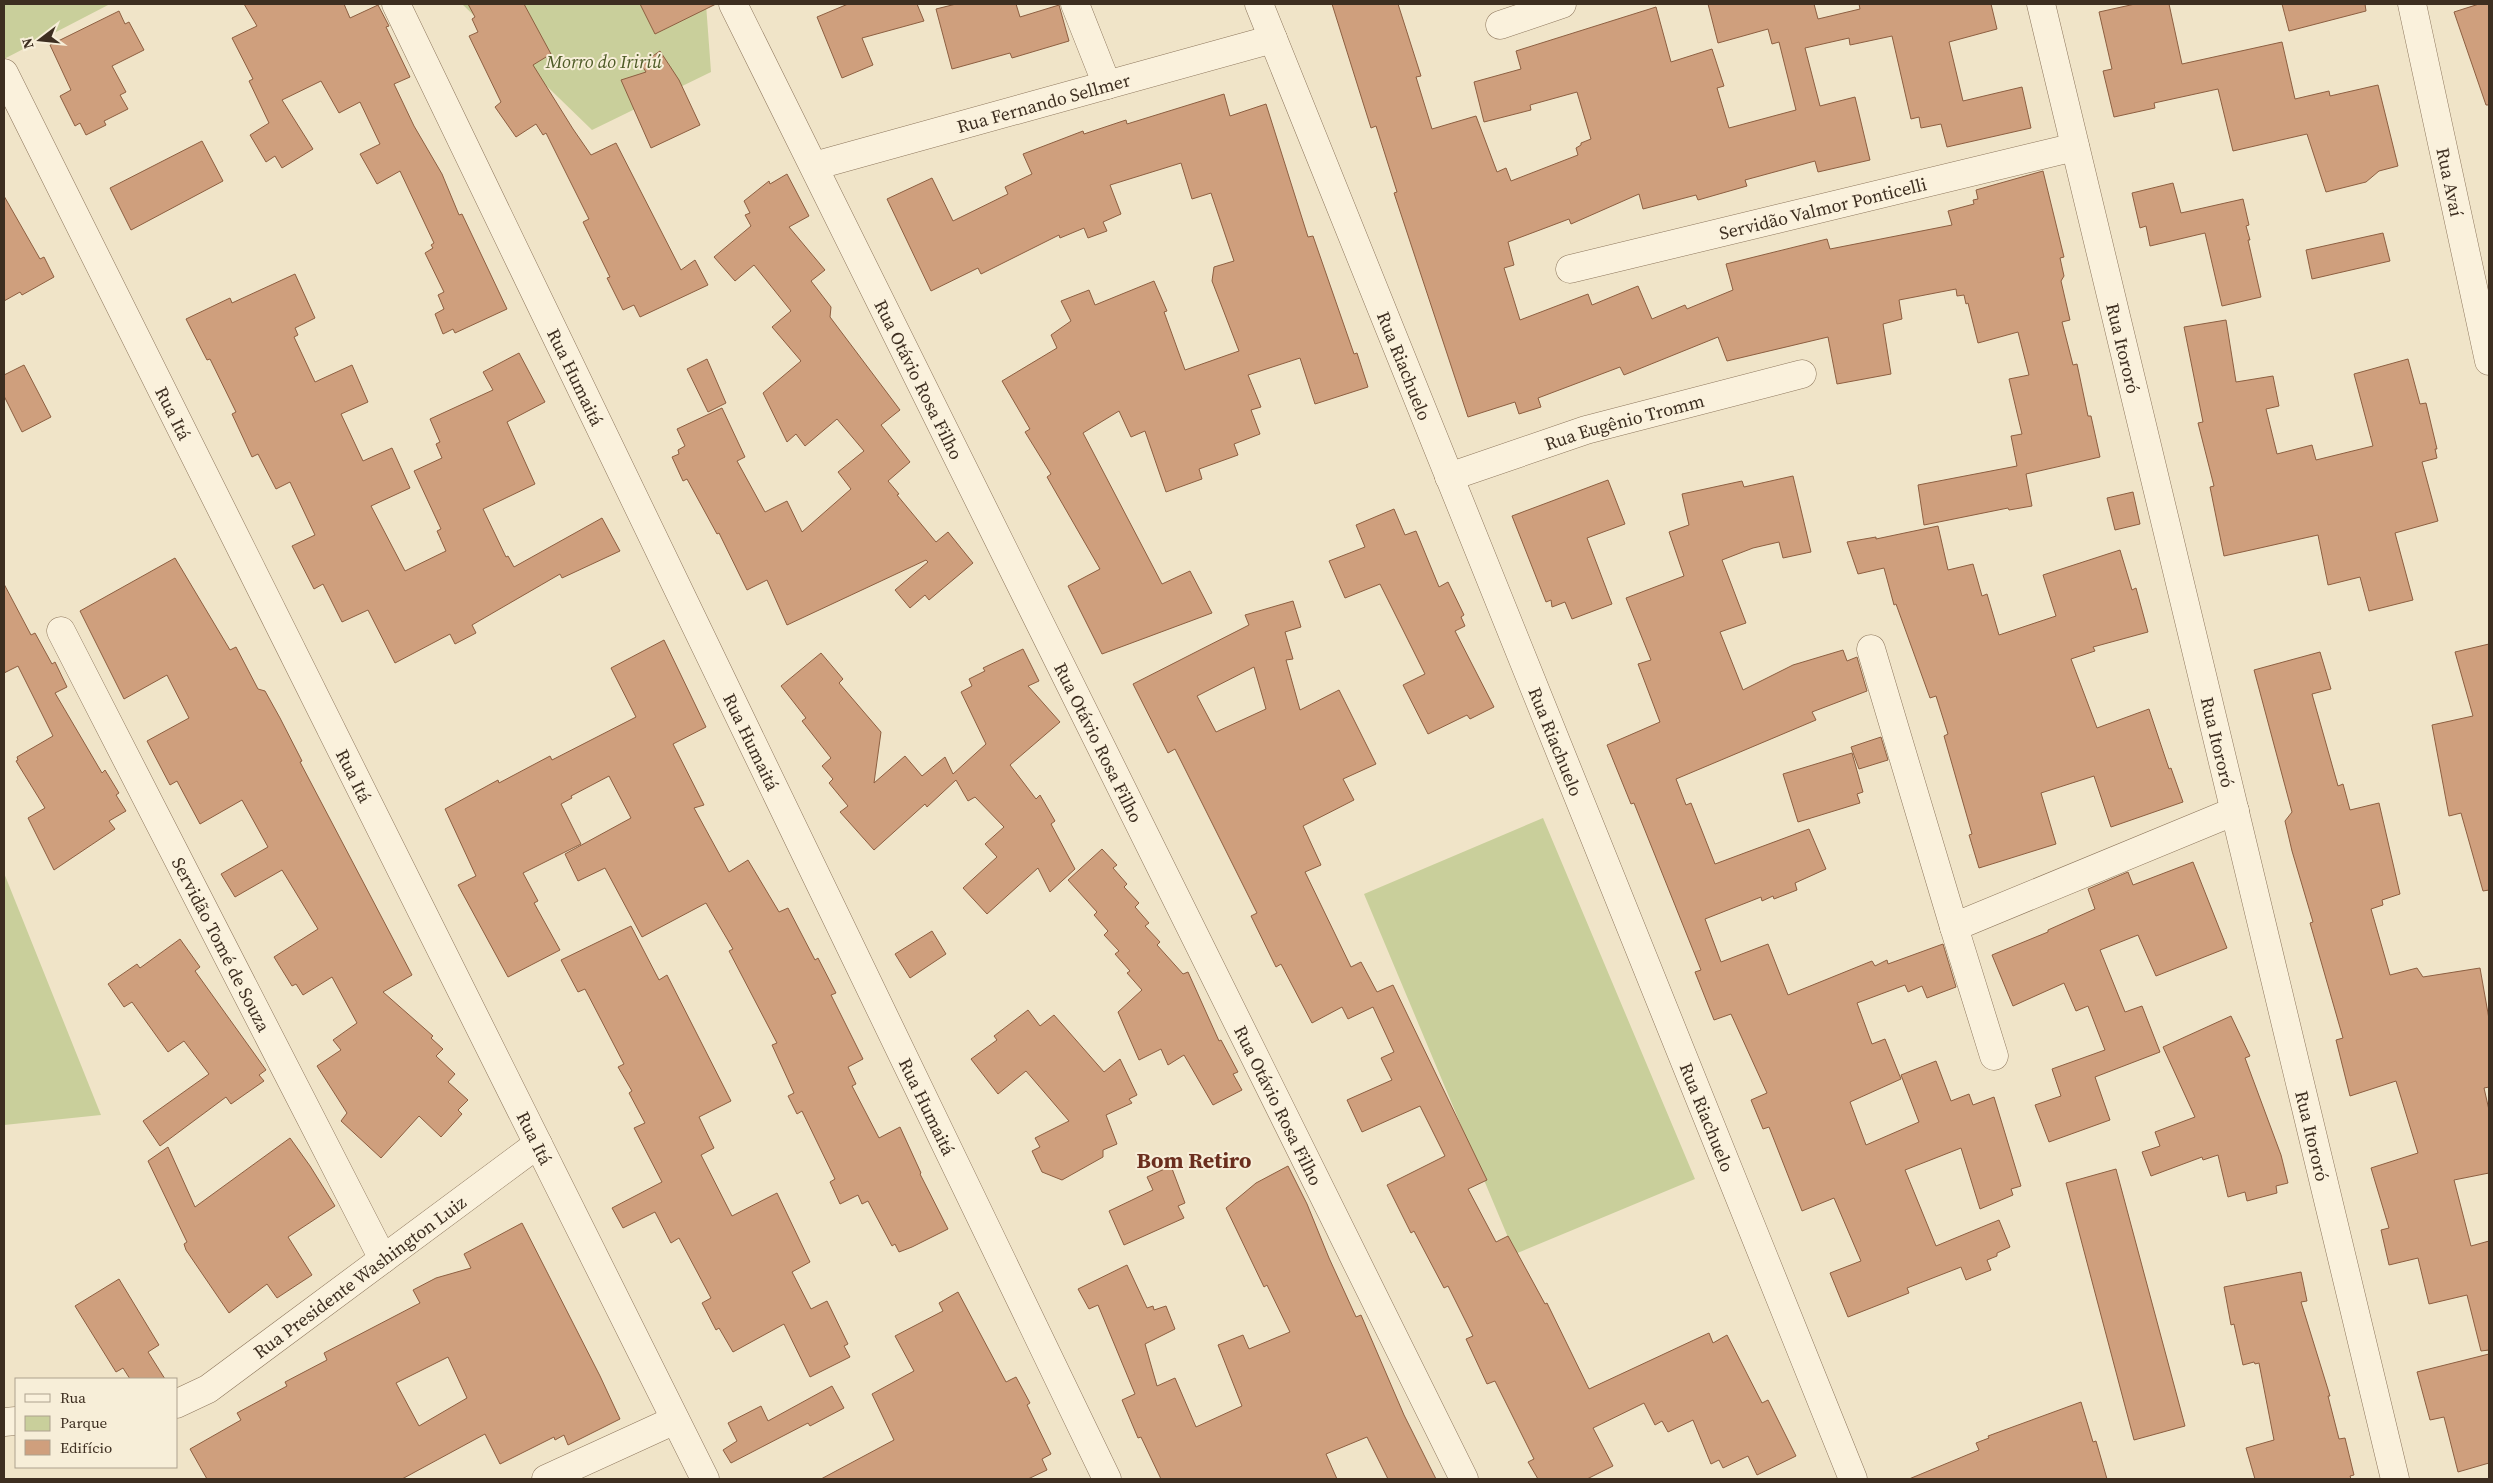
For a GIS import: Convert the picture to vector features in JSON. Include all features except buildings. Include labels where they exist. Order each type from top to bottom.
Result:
[{"type":"street","name":"Rua Humaitá","points":[[396,4],[1107,1479]]},
{"type":"street","name":"Rua Otávio Rosa Filho","points":[[734,4],[1464,1479]]},
{"type":"street","points":[[1076,4],[1107,85]]},
{"type":"street","name":"Rua Riachuelo","points":[[1259,4],[1853,1479]]},
{"type":"street","points":[[1500,25],[1562,4]]},
{"type":"street","name":"Rua Itororó","points":[[2041,4],[2395,1479]]},
{"type":"street","name":"Rua Avaí","points":[[2412,4],[2489,361]]},
{"type":"street","name":"Rua Fernando Sellmer","points":[[814,166],[1273,39]]},
{"type":"street","name":"Rua Itá","points":[[4,73],[705,1479]]},
{"type":"street","name":"Servidão Valmor Ponticelli","points":[[1570,269],[2075,147]]},
{"type":"street","name":"Rua Eugênio Tromm","points":[[1449,477],[1586,430],[1802,374]]},
{"type":"street","name":"Servidão Tomé de Souza","points":[[61,631],[383,1259]]},
{"type":"street","points":[[1871,649],[1994,1056]]},
{"type":"street","points":[[1954,927],[2235,811]]},
{"type":"street","name":"Rua Presidente Washington Luiz","points":[[178,1403],[208,1389],[538,1144]]},
{"type":"street","points":[[546,1479],[675,1420]]},
{"type":"green space","points":[[4,4],[110,4],[4,59]]},
{"type":"green space","name":"Morro do Iririú","points":[[462,4],[706,4],[711,72],[592,130]]},
{"type":"green space","points":[[1543,818],[1695,1179],[1515,1254],[1364,894]]},
{"type":"green space","points":[[4,873],[101,1115],[4,1125]]},
{"type":"district","name":"Bom Retiro","points":[[1194,1160]]}]
